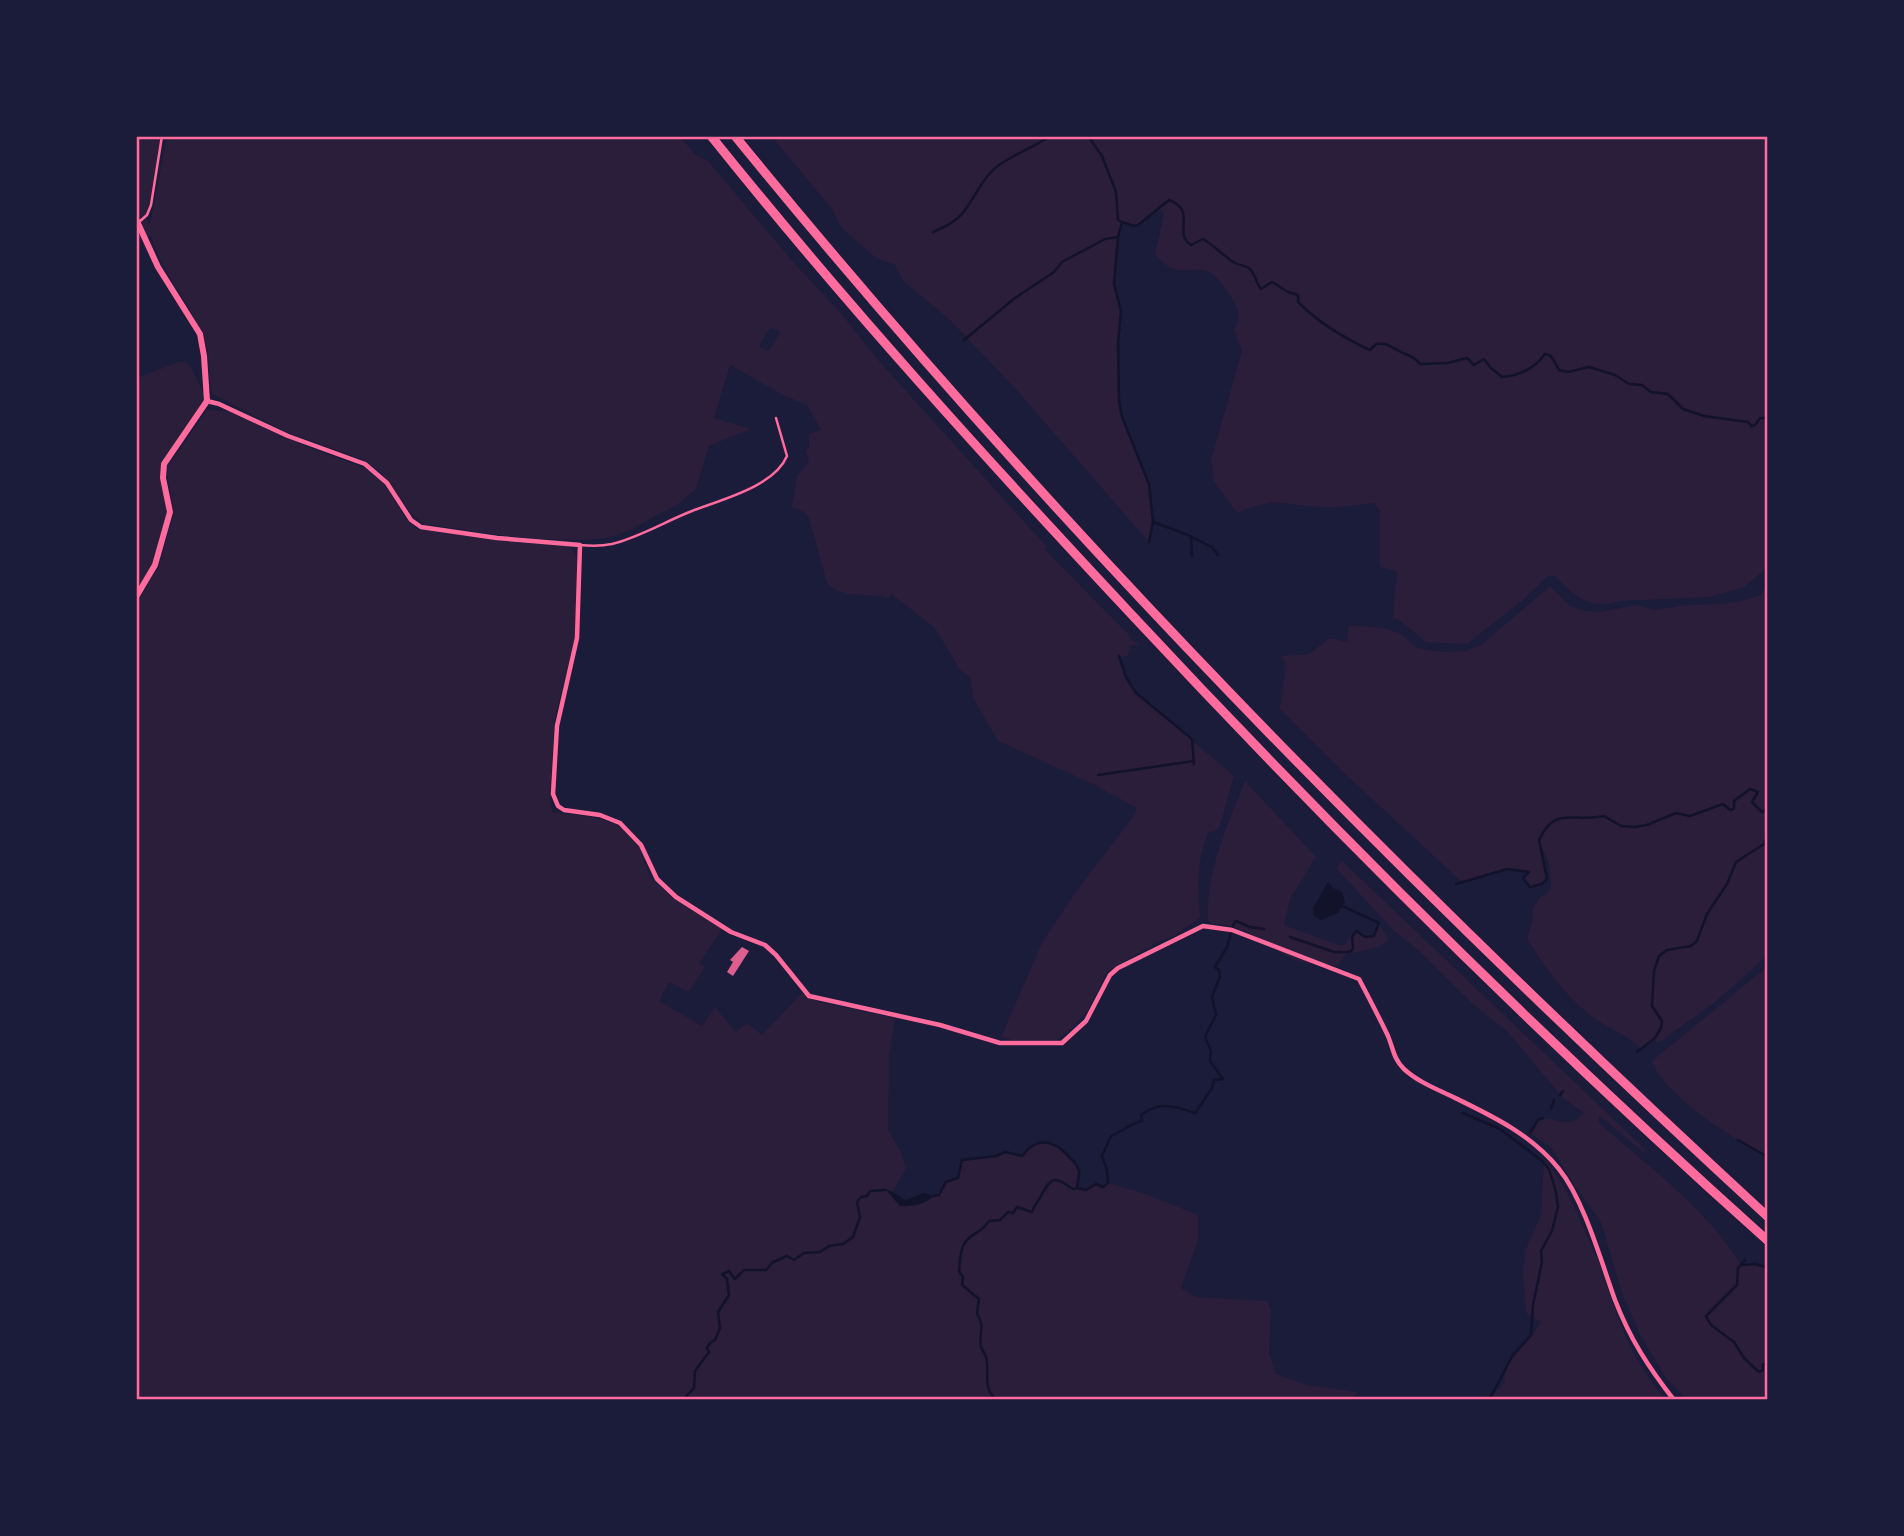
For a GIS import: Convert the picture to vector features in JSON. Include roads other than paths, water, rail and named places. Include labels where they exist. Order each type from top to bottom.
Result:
[{"type":"highway","points":[[711,136],[932,396],[1066,545],[1225,715],[1426,920],[1563,1052],[1768,1241]]},
{"type":"highway","points":[[735,136],[947,385],[1175,635],[1436,902],[1596,1057],[1768,1217]]},
{"type":"street","points":[[136,597],[155,565],[170,512],[163,478],[164,464],[207,401],[200,334],[158,267],[138,220]]},
{"type":"street","points":[[207,401],[227,407],[288,436],[365,464],[387,484],[411,520],[421,527],[506,539],[580,545],[577,638],[557,726],[553,794],[558,806],[564,810],[600,815],[620,823],[641,845],[657,879],[676,897],[731,932],[765,946],[776,955],[809,996],[940,1025],[1000,1043],[1062,1043],[1086,1021],[1110,975],[1118,968],[1203,926],[1232,930],[1359,979],[1402,1068],[1413,1077],[1520,1132],[1543,1151],[1560,1171],[1580,1208],[1629,1330],[1647,1365],[1674,1399]]},
{"type":"lane","points":[[138,220],[147,215],[151,205],[162,136]]},
{"type":"lane","points":[[580,545],[612,544],[693,510],[744,493],[784,464],[788,456],[776,418]]},
{"type":"waterway","points":[[933,232],[946,226],[963,212],[999,165],[1050,136]]},
{"type":"waterway","points":[[1088,136],[1102,156],[1116,192],[1118,220],[1122,222]]},
{"type":"waterway","points":[[1149,542],[1153,522],[1149,484],[1122,417],[1119,401],[1118,343],[1121,311],[1114,284],[1122,222],[1138,225],[1169,200],[1182,210],[1184,234],[1191,245],[1203,239],[1235,263],[1250,269],[1261,289],[1272,282],[1298,295],[1298,302],[1314,316],[1341,335],[1370,350],[1376,344],[1387,344],[1413,357],[1420,364],[1447,363],[1467,358],[1474,365],[1484,359],[1502,377],[1526,370],[1548,354],[1559,370],[1568,372],[1589,367],[1615,375],[1629,384],[1642,385],[1651,392],[1668,394],[1683,409],[1704,416],[1748,422],[1751,426],[1760,418],[1768,418]]},
{"type":"waterway","points":[[964,340],[1015,298],[1054,272],[1062,262],[1105,239],[1118,237]]},
{"type":"waterway","points":[[1153,522],[1191,536],[1192,556]]},
{"type":"waterway","points":[[1192,537],[1212,547],[1218,555]]},
{"type":"waterway","points":[[1119,656],[1126,677],[1136,693],[1192,739],[1194,764]]},
{"type":"waterway","points":[[1098,775],[1194,761]]},
{"type":"waterway","points":[[1456,884],[1507,869],[1529,872],[1523,878],[1530,887],[1542,884],[1547,879],[1539,840],[1545,829],[1559,819],[1604,816],[1621,826],[1635,827],[1676,813],[1690,816],[1723,804],[1730,810],[1734,809],[1734,801],[1750,789],[1758,792],[1752,802],[1762,812],[1768,812]]},
{"type":"waterway","points":[[1637,1052],[1655,1038],[1661,1028],[1662,1021],[1652,1006],[1654,971],[1659,956],[1667,950],[1691,946],[1697,941],[1707,914],[1727,884],[1736,862],[1764,844],[1768,835]]},
{"type":"waterway","points":[[1290,937],[1334,952],[1350,952],[1353,949],[1352,937],[1356,931],[1365,937],[1374,936],[1379,923],[1342,906]]},
{"type":"waterway","points":[[934,1196],[939,1195],[946,1182],[958,1178],[962,1160],[996,1156],[1005,1152],[1022,1156],[1032,1146],[1043,1142],[1060,1148],[1075,1163],[1079,1173],[1077,1188],[1086,1190],[1096,1184],[1103,1187],[1108,1183],[1102,1156],[1111,1136],[1142,1121],[1141,1115],[1161,1106],[1195,1113],[1212,1088],[1214,1080],[1223,1079],[1210,1061],[1211,1051],[1205,1037],[1216,1015],[1212,997],[1220,976],[1215,967],[1227,947],[1236,921],[1264,929]]},
{"type":"waterway","points":[[1560,1095],[1563,1091]]},
{"type":"waterway","points":[[1551,1109],[1554,1100]]},
{"type":"waterway","points":[[1463,1113],[1500,1129],[1541,1160],[1549,1169],[1558,1207],[1552,1231],[1541,1251],[1542,1262],[1533,1305],[1531,1335],[1513,1355],[1489,1400]]},
{"type":"waterway","points":[[1530,1133],[1538,1120],[1543,1118]]},
{"type":"waterway","points":[[1738,1140],[1768,1157]]},
{"type":"waterway","points":[[996,1400],[989,1390],[986,1357],[980,1342],[981,1322],[977,1314],[979,1299],[962,1285],[963,1277],[959,1271],[963,1246],[989,1221],[1000,1220],[1008,1212],[1013,1213],[1017,1207],[1032,1212],[1051,1181],[1058,1180],[1073,1189],[1077,1188]]},
{"type":"waterway","points":[[683,1400],[694,1388],[695,1371],[709,1352],[707,1348],[715,1340],[720,1328],[718,1312],[729,1295],[727,1279],[722,1274],[729,1271],[735,1279],[744,1270],[766,1270],[773,1262],[787,1256],[794,1260],[804,1253],[820,1252],[829,1246],[843,1244],[853,1237],[860,1217],[857,1202],[870,1191],[886,1190]]},
{"type":"waterway","points":[[1745,1260],[1738,1268],[1737,1285],[1706,1316],[1711,1325],[1734,1342],[1744,1358],[1759,1372],[1763,1370],[1763,1364],[1768,1366]]},
{"type":"waterway","points":[[1741,1265],[1755,1264],[1768,1268]]}]
